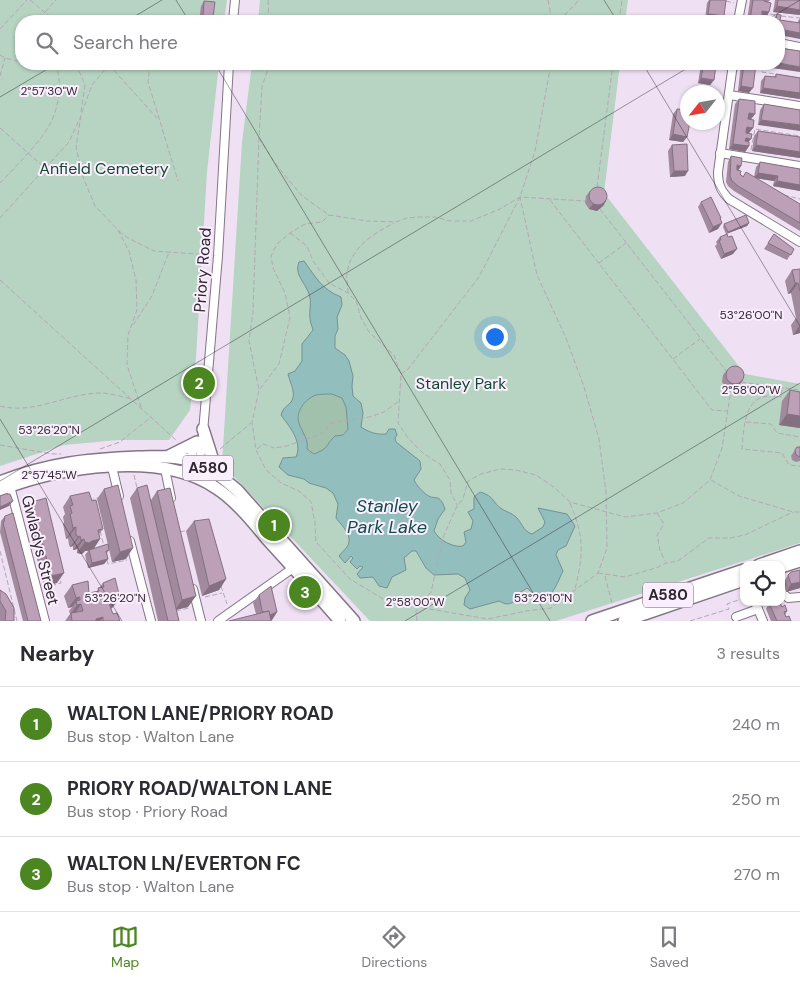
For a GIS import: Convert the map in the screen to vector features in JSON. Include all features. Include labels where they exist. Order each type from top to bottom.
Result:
[{"type":"highway","points":[[167,457],[201,435],[217,473]]},
{"type":"highway","name":"A580","points":[[111,462],[167,457],[194,462],[217,473],[237,490],[298,565],[340,621]]},
{"type":"highway","name":"A580","points":[[3,486],[25,472],[80,460],[156,467],[187,474],[211,485],[229,498],[354,621]]},
{"type":"highway","points":[[771,561],[800,551]]},
{"type":"highway","points":[[785,566],[800,561]]},
{"type":"highway","name":"A580","points":[[592,621],[740,571]]},
{"type":"highway","name":"A580","points":[[624,621],[740,581]]},
{"type":"street","points":[[233,15],[234,0]]},
{"type":"street","points":[[739,15],[741,2]]},
{"type":"street","points":[[785,44],[800,47]]},
{"type":"street","name":"Priory Road","points":[[187,474],[194,462],[201,435],[218,256],[229,70]]},
{"type":"street","points":[[732,70],[720,153],[718,181],[721,191],[729,200],[800,242]]},
{"type":"street","points":[[729,95],[800,106]]},
{"type":"street","points":[[720,153],[800,166]]},
{"type":"street","points":[[111,462],[122,507]]},
{"type":"street","points":[[165,469],[173,505]]},
{"type":"street","name":"Gwladys Street","points":[[3,486],[37,589],[45,621]]},
{"type":"street","points":[[128,533],[151,621]]},
{"type":"street","points":[[218,621],[298,565]]},
{"type":"street","points":[[191,580],[201,621]]},
{"type":"street","points":[[785,595],[788,598],[800,597]]},
{"type":"street","points":[[736,617],[757,606],[763,621]]},
{"type":"path","points":[[0,29],[26,0]]},
{"type":"path","points":[[30,0],[47,15]]},
{"type":"path","points":[[44,13],[56,0]]},
{"type":"path","points":[[268,0],[269,15]]},
{"type":"path","points":[[548,0],[551,15]]},
{"type":"path","points":[[564,15],[578,0]]},
{"type":"path","points":[[620,15],[622,0]]},
{"type":"path","points":[[724,1],[741,2]]},
{"type":"path","points":[[785,16],[800,18]]},
{"type":"path","points":[[0,55],[15,60]]},
{"type":"path","points":[[0,76],[6,58]]},
{"type":"path","points":[[0,183],[28,153],[51,124],[59,95],[59,79],[57,70]]},
{"type":"path","points":[[78,70],[84,85],[76,147],[83,177],[95,206],[128,238],[154,251],[218,256]]},
{"type":"path","points":[[0,218],[69,142],[92,85],[104,70]]},
{"type":"path","points":[[114,70],[158,119]]},
{"type":"path","points":[[149,70],[148,82],[178,181]]},
{"type":"path","points":[[268,70],[262,86],[252,312],[249,341],[258,390],[252,422],[256,450],[266,470],[281,483],[299,491],[311,502],[316,542],[350,579],[388,602],[488,619],[551,608],[598,573],[607,548],[606,492],[599,440],[584,387],[566,338],[537,274],[520,197]]},
{"type":"path","points":[[401,374],[408,369],[479,277],[520,197],[535,150],[550,70]]},
{"type":"path","points":[[596,192],[613,70]]},
{"type":"path","points":[[762,70],[762,72],[800,78]]},
{"type":"path","points":[[0,128],[45,168]]},
{"type":"path","points":[[750,158],[755,129],[800,136]]},
{"type":"path","points":[[259,137],[275,164],[301,195],[329,215],[367,221],[396,222]]},
{"type":"path","points":[[778,193],[800,199]]},
{"type":"path","points":[[348,293],[347,273],[351,260],[361,244],[376,232],[396,222],[418,217],[435,217],[450,221],[471,220],[500,209],[520,197],[588,201]]},
{"type":"path","points":[[550,200],[712,410],[728,412]]},
{"type":"path","points":[[600,209],[728,374]]},
{"type":"path","points":[[258,390],[279,364],[290,317],[285,292],[273,268],[271,256],[277,244],[290,233],[305,224],[322,222],[329,215]]},
{"type":"path","points":[[118,230],[129,251],[136,280],[137,310],[128,335],[127,365],[141,407]]},
{"type":"path","points":[[290,233],[307,246],[313,261],[329,283],[348,293],[356,301],[361,318],[369,332],[394,355],[401,374],[398,423],[408,438],[424,454],[440,464],[450,480],[451,493],[457,506]]},
{"type":"path","points":[[599,263],[626,242]]},
{"type":"path","points":[[131,327],[152,296],[169,252]]},
{"type":"path","points":[[0,280],[182,446]]},
{"type":"path","points":[[673,359],[701,338]]},
{"type":"path","points":[[734,381],[800,390]]},
{"type":"path","points":[[782,387],[781,397],[772,395],[761,397],[751,405],[745,422],[742,449],[782,453],[789,465],[800,466]]},
{"type":"path","points":[[570,502],[625,517],[657,513],[683,503],[710,480],[722,448],[731,388]]},
{"type":"path","points":[[0,406],[20,408],[37,406],[69,398],[102,393],[133,400]]},
{"type":"path","points":[[256,450],[263,444],[274,448],[308,439],[323,432],[332,423],[384,412],[400,401]]},
{"type":"path","points":[[100,450],[120,442],[152,417]]},
{"type":"path","points":[[745,422],[771,424],[777,434],[800,437]]},
{"type":"path","points":[[0,445],[61,454]]},
{"type":"path","points":[[132,466],[139,494]]},
{"type":"path","points":[[416,621],[416,611],[432,592],[435,571],[444,538],[457,506],[463,500],[468,481],[481,474],[500,469],[536,474],[570,502],[579,524],[582,545],[580,568],[575,589]]},
{"type":"path","points":[[710,480],[739,496],[793,512],[800,512]]},
{"type":"path","points":[[95,509],[93,499],[101,497]]},
{"type":"path","points":[[598,573],[624,577],[656,568],[666,563],[678,561],[709,538],[730,538],[745,535],[793,512]]},
{"type":"path","points":[[657,513],[664,524],[657,535],[660,550],[666,563]]},
{"type":"path","points":[[99,527],[104,546]]},
{"type":"path","points":[[179,532],[194,528]]},
{"type":"path","points":[[0,551],[17,621]]},
{"type":"path","points":[[106,555],[108,564],[134,558]]},
{"type":"path","points":[[37,589],[61,583],[59,574]]},
{"type":"path","points":[[605,575],[613,606]]},
{"type":"path","points":[[220,583],[229,613]]},
{"type":"path","points":[[172,612],[223,593]]},
{"type":"path","points":[[690,621],[729,609],[727,604],[740,599]]},
{"type":"green space","name":"Anfield Cemetery","points":[[0,0],[227,0],[225,15],[15,15],[15,70],[218,70],[207,172],[196,358],[190,410],[169,440],[118,440],[64,445],[0,466]]},
{"type":"green space","points":[[260,0],[628,0],[626,15],[259,15]]},
{"type":"green space","name":"Stanley Park","points":[[251,70],[619,70],[604,193],[745,374],[800,384],[800,543],[556,621],[370,621],[222,464],[242,142]]},
{"type":"shaded area","points":[[332,394],[342,398],[346,407],[348,429],[325,450],[314,454],[307,449],[307,442],[299,423],[298,415],[302,406],[312,397]]},
{"type":"water","name":"Stanley Park Lake","points":[[304,261],[328,290],[341,297],[342,305],[337,317],[338,329],[335,336],[335,348],[345,355],[349,361],[353,376],[353,396],[361,403],[363,413],[361,427],[379,434],[386,434],[389,429],[395,429],[397,435],[395,438],[396,442],[420,461],[421,469],[414,480],[415,482],[427,495],[441,500],[445,509],[438,519],[434,531],[439,537],[451,545],[463,546],[466,542],[464,532],[471,529],[473,521],[468,512],[474,509],[474,497],[480,492],[518,519],[525,529],[532,534],[543,527],[545,522],[538,508],[567,514],[575,526],[566,546],[558,550],[556,555],[563,571],[548,599],[536,596],[527,588],[516,595],[516,600],[510,604],[499,601],[470,609],[464,605],[465,598],[470,590],[465,578],[458,574],[434,575],[426,568],[416,551],[412,551],[404,558],[406,570],[392,577],[387,588],[379,586],[373,577],[360,578],[357,574],[363,567],[360,566],[357,569],[350,562],[353,558],[351,556],[345,563],[339,556],[347,547],[349,539],[346,531],[336,518],[338,504],[333,493],[304,479],[288,475],[279,467],[283,458],[296,457],[298,451],[294,434],[281,415],[293,399],[288,374],[295,371],[302,361],[302,344],[313,330],[310,320],[310,297],[299,275],[299,262]],"holes":[[[332,394],[342,398],[346,407],[348,429],[343,435],[335,436],[325,448],[314,454],[307,449],[306,439],[298,419],[300,410],[305,403],[316,395]]]},
{"type":"building","points":[[710,0],[726,0],[724,15],[708,14]]},
{"type":"building","points":[[753,0],[764,0],[771,3],[769,12],[762,11],[762,15],[751,15]]},
{"type":"building","points":[[778,0],[800,0],[800,10],[777,6]]},
{"type":"building","points":[[204,1],[215,2],[213,15],[203,15]]},
{"type":"building","points":[[785,21],[800,23],[800,33],[785,30]]},
{"type":"building","points":[[785,49],[800,51],[800,67],[785,64]]},
{"type":"building","points":[[703,70],[715,70],[714,80],[701,78]]},
{"type":"building","points":[[743,70],[755,70],[753,88],[741,86]]},
{"type":"building","points":[[776,74],[800,78],[800,93],[763,88],[765,76],[776,77]]},
{"type":"building","points":[[739,99],[755,101],[755,114],[749,113],[748,119],[754,120],[753,128],[747,127],[746,131],[746,133],[752,134],[751,139],[746,138],[745,141],[749,142],[749,146],[733,144]]},
{"type":"building","points":[[764,104],[800,110],[800,125],[761,120]]},
{"type":"building","points":[[677,109],[680,109],[680,130],[688,130],[687,137],[673,134]]},
{"type":"building","points":[[758,131],[800,137],[800,152],[756,145]]},
{"type":"building","points":[[687,144],[688,171],[674,171],[672,145]]},
{"type":"building","points":[[731,156],[742,158],[741,166],[737,165],[737,170],[741,171],[740,174],[743,177],[746,172],[800,204],[800,223],[732,181],[730,176]]},
{"type":"building","points":[[760,162],[800,169],[800,185],[777,181],[778,176],[758,173]]},
{"type":"building","points":[[598,187],[604,190],[607,196],[604,202],[598,205],[592,202],[589,196],[592,190]]},
{"type":"building","points":[[711,197],[722,223],[713,227],[701,202]]},
{"type":"building","points":[[746,215],[749,223],[728,232],[724,224]]},
{"type":"building","points":[[727,234],[728,237],[732,236],[737,249],[724,254],[719,240],[721,240],[720,237]]},
{"type":"building","points":[[774,234],[794,249],[791,255],[768,243]]},
{"type":"building","points":[[800,269],[800,291],[798,283],[795,283],[792,270]]},
{"type":"building","points":[[735,366],[741,369],[744,375],[741,381],[735,384],[729,381],[726,375],[729,369]]},
{"type":"building","points":[[790,390],[800,392],[800,416],[787,414]]},
{"type":"building","points":[[797,447],[800,447],[800,457],[796,455],[795,450]]},
{"type":"building","points":[[118,485],[133,548],[120,552],[104,489]]},
{"type":"building","points":[[147,485],[179,621],[168,621],[137,488]]},
{"type":"building","points":[[170,488],[196,596],[182,600],[157,491]]},
{"type":"building","points":[[89,492],[92,501],[96,500],[103,529],[98,530],[100,539],[89,543],[85,542],[84,539],[81,540],[80,536],[78,537],[76,534],[76,527],[73,528],[70,506],[73,505],[70,496]]},
{"type":"building","points":[[10,494],[13,501],[0,507],[0,496]]},
{"type":"building","points":[[46,498],[64,573],[51,576],[32,502]]},
{"type":"building","points":[[13,513],[41,621],[28,621],[3,523],[5,516]]},
{"type":"building","points":[[209,519],[226,579],[209,586],[194,521]]},
{"type":"building","points":[[108,544],[109,550],[106,551],[108,559],[92,563],[89,550]]},
{"type":"building","points":[[800,570],[800,582],[791,584],[788,575],[791,572]]},
{"type":"building","points":[[115,578],[120,598],[108,599],[113,614],[117,613],[120,621],[103,621],[103,617],[96,619],[96,621],[72,621],[71,613],[83,611],[81,604],[77,605],[76,601],[80,600],[80,597],[76,598],[72,585],[88,581],[89,593],[99,591],[98,588],[104,587],[103,583]]},
{"type":"building","points":[[271,586],[277,612],[270,615],[269,611],[262,611],[259,595]]},
{"type":"building","points":[[0,590],[6,594],[14,608],[14,621],[5,621],[6,611],[0,601]]},
{"type":"building","points":[[785,605],[787,611],[784,612],[791,621],[777,621],[770,606],[782,607]]},
{"type":"building","points":[[269,611],[271,621],[229,621]]},
{"type":"place","name":"PRIORY ROAD/WALTON LANE","points":[[199,383]]},
{"type":"place","name":"WALTON LANE/PRIORY ROAD","points":[[274,525]]},
{"type":"place","name":"WALTON LN/EVERTON FC","points":[[305,592]]}]
